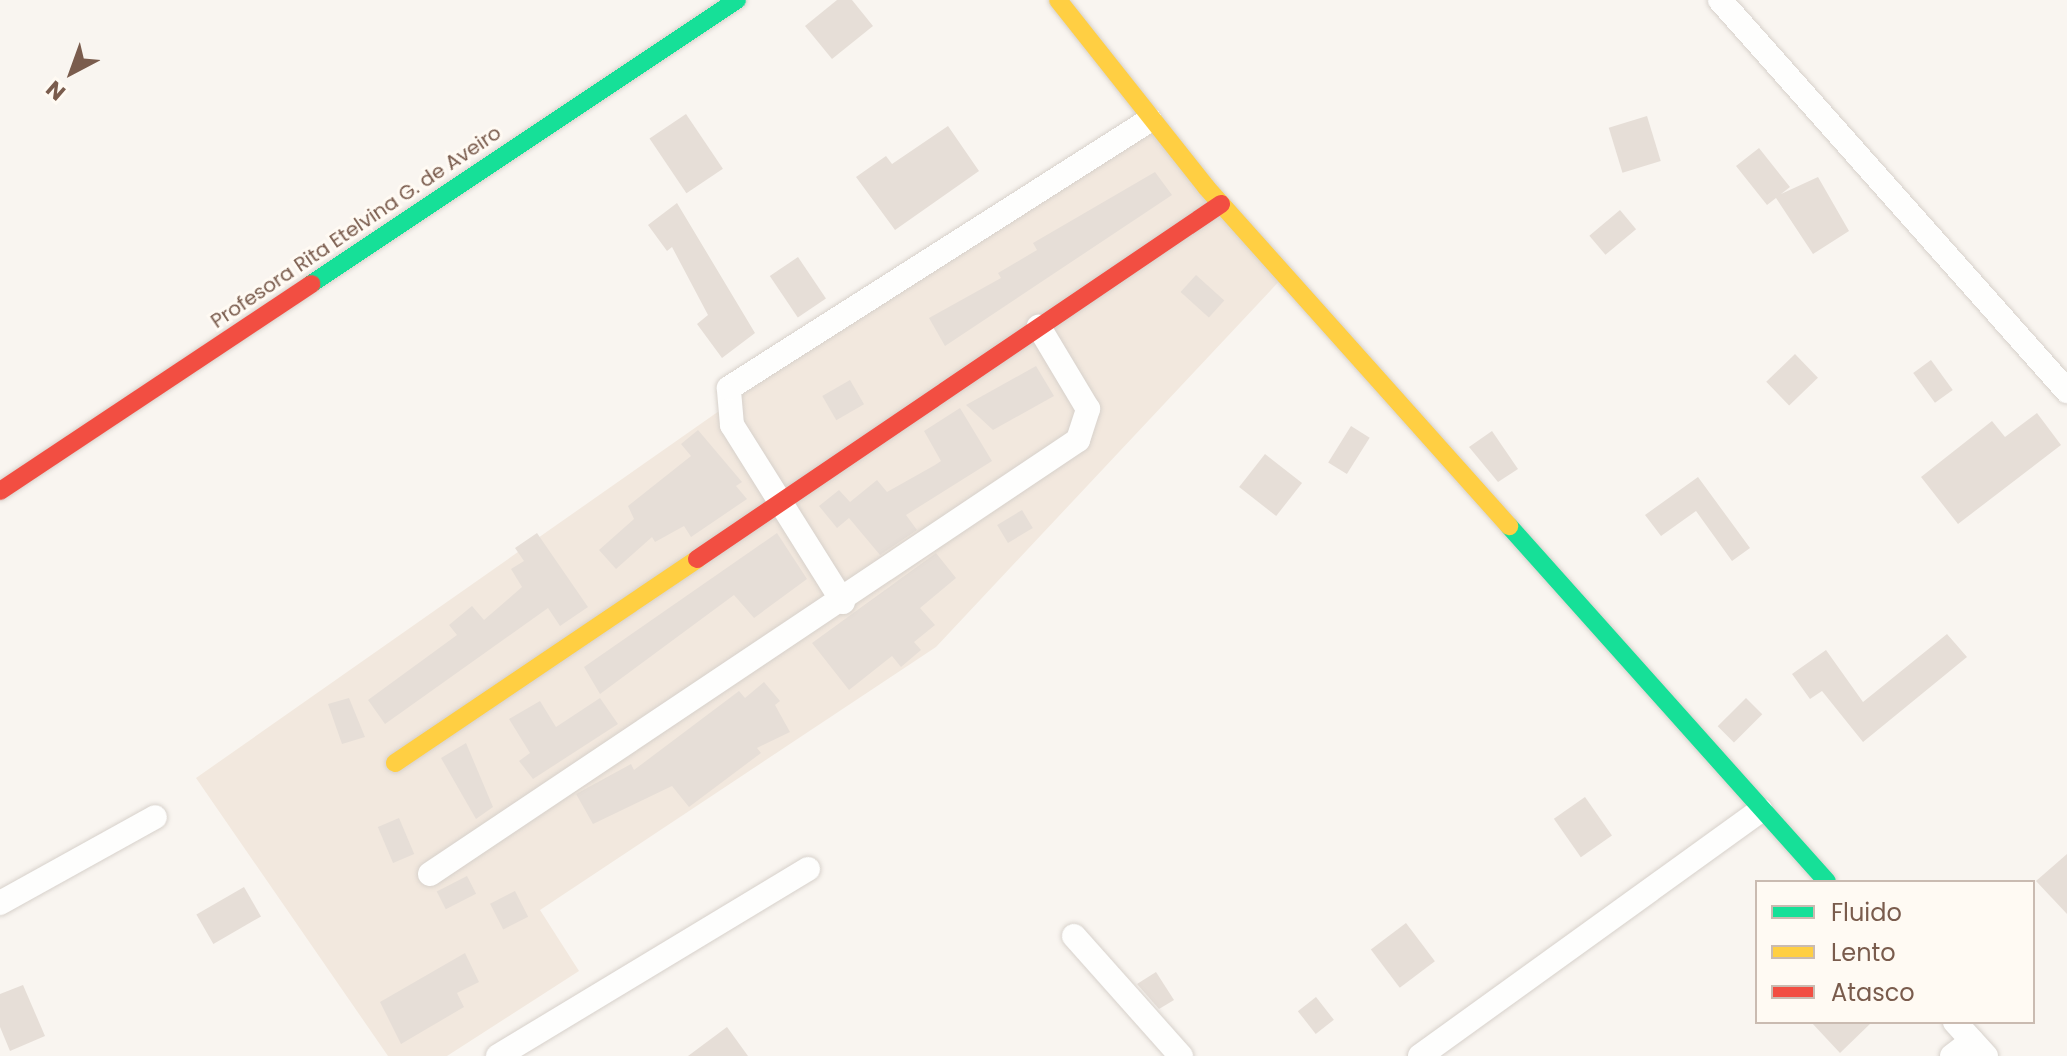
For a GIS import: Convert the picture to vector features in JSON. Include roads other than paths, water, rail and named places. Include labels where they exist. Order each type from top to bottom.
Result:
[{"type":"street","name":"Profesora Rita Etelvina G. de Aveiro","points":[[0,491],[710,7],[737,0]]},
{"type":"street","points":[[1058,0],[1150,120],[1221,204],[1825,880]]},
{"type":"street","points":[[1720,0],[2067,391]]},
{"type":"street","points":[[843,602],[732,425],[729,388],[1150,120]]},
{"type":"street","points":[[395,763],[1221,204]]},
{"type":"street","points":[[430,874],[843,602],[1078,440],[1088,409],[1039,327]]},
{"type":"street","points":[[1420,1056],[1761,810]]},
{"type":"street","points":[[0,903],[155,817]]},
{"type":"street","points":[[498,1056],[808,869]]},
{"type":"street","points":[[1074,936],[1181,1056]]},
{"type":"street","points":[[1952,1056],[1979,1049],[1957,1024]]}]
